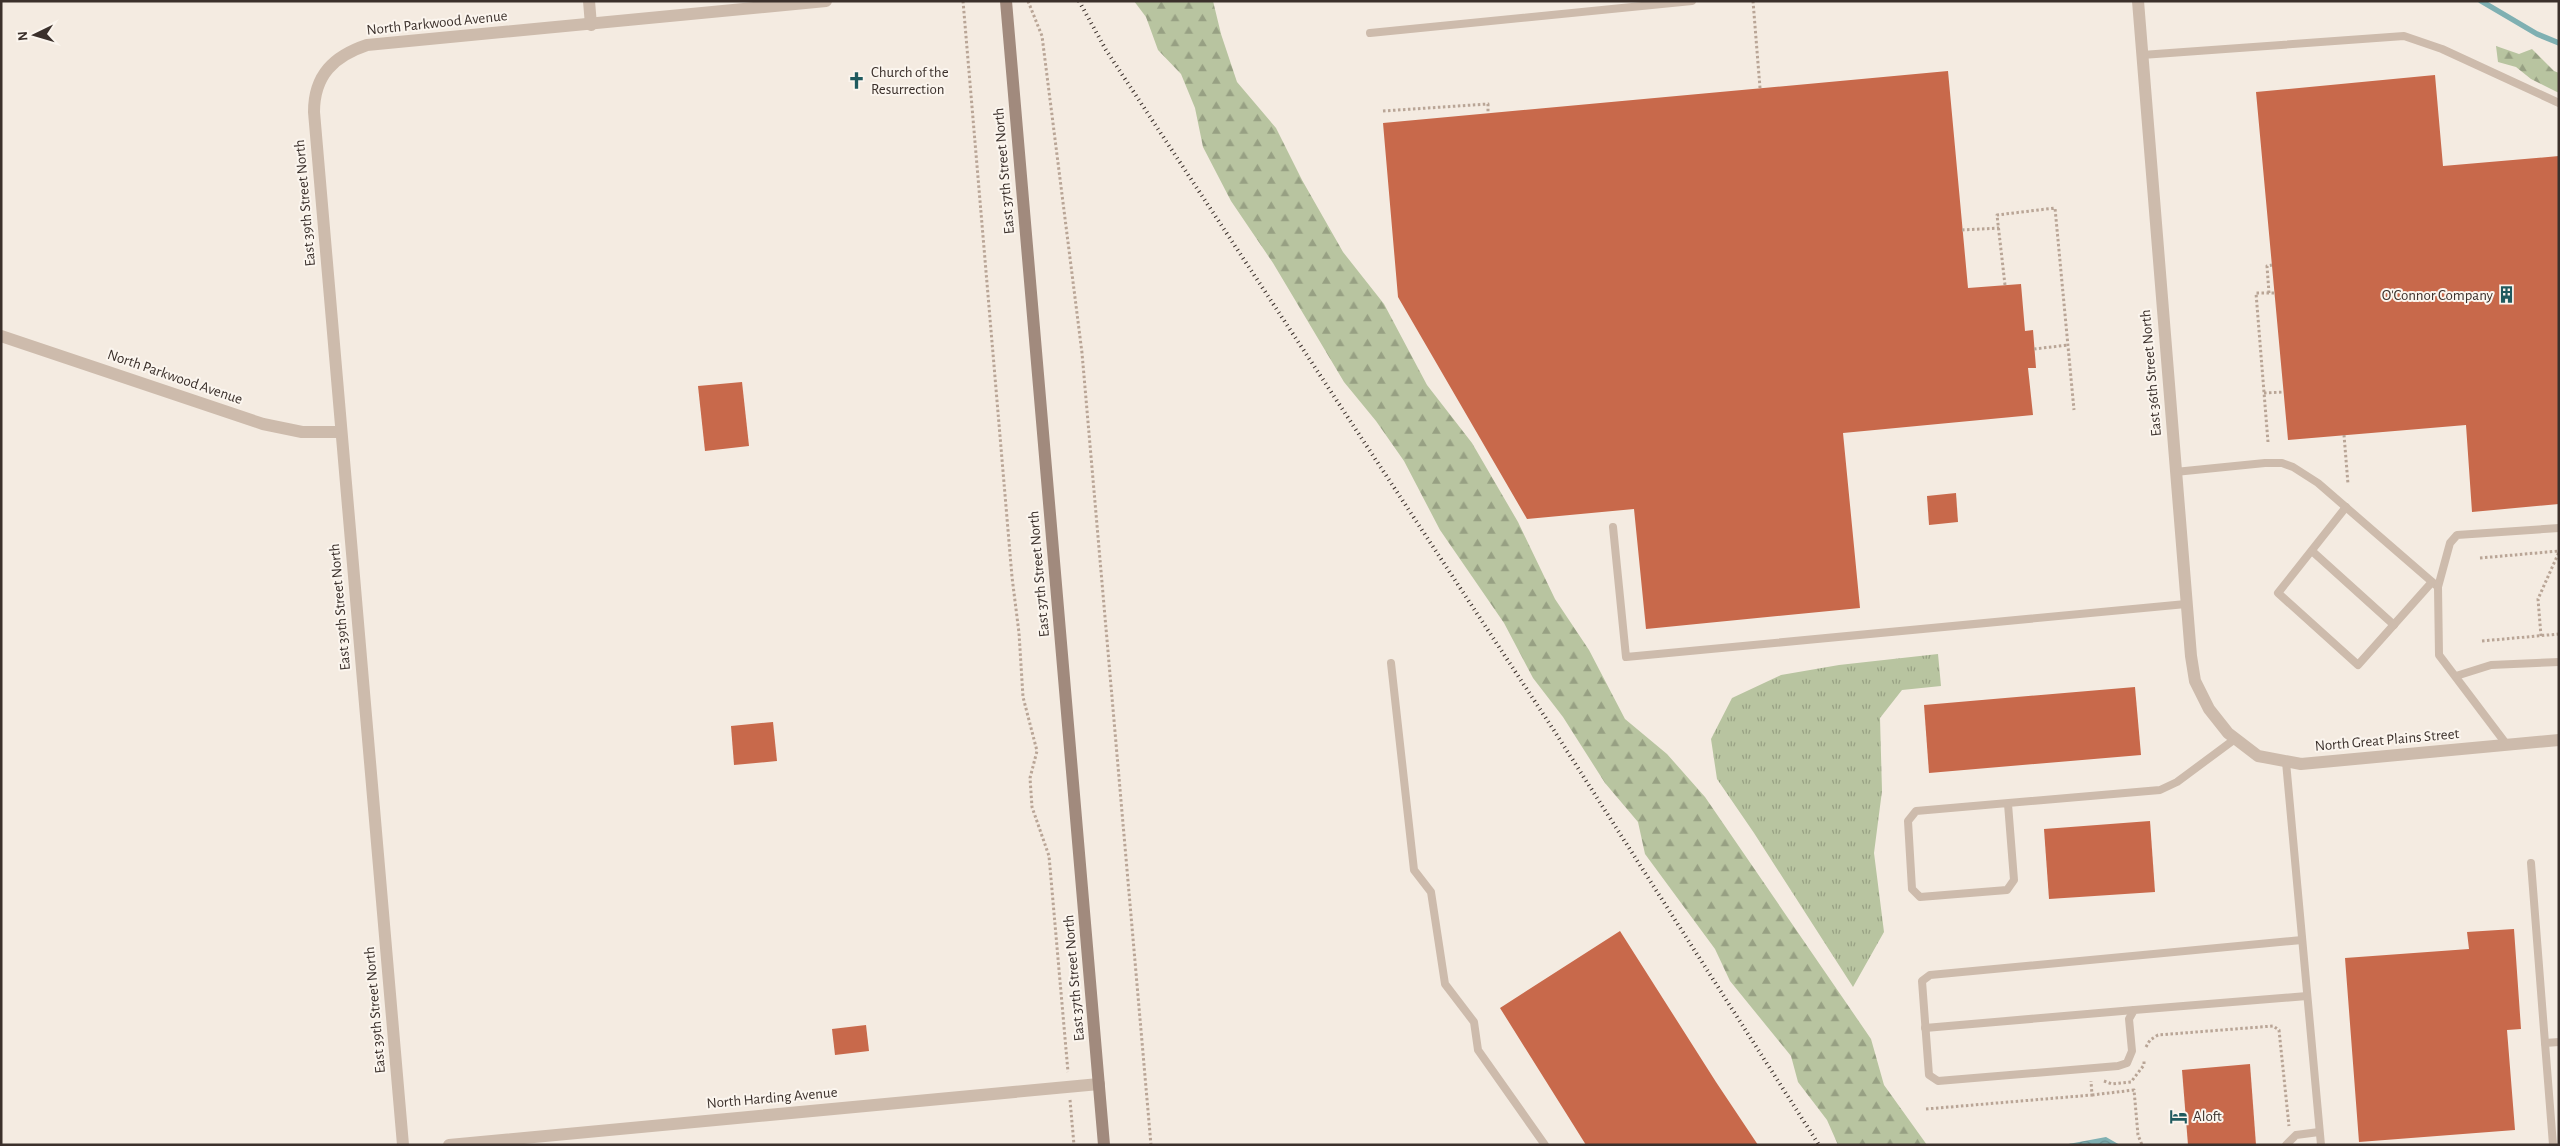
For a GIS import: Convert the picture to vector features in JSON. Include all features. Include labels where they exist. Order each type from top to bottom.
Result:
[{"type":"main road","name":"East 37th Street North","points":[[1006,1],[1104,1145]]},
{"type":"street","points":[[589,1],[591,25]]},
{"type":"street","name":"North Parkwood Avenue","points":[[328,69],[348,51],[367,45],[826,1]]},
{"type":"street","name":"East 36th Street North","points":[[2138,1],[2186,604],[2195,681],[2209,709],[2232,736]]},
{"type":"street","name":"East 39th Street North","points":[[328,69],[319,84],[314,112],[403,1145]]},
{"type":"street","name":"North Parkwood Avenue","points":[[1,336],[263,424],[302,432],[341,432]]},
{"type":"street","name":"North Great Plains Street","points":[[2232,736],[2258,756],[2301,764],[2559,740]]},
{"type":"street","name":"North Harding Avenue","points":[[448,1145],[1099,1084]]},
{"type":"lane","points":[[1370,33],[1692,1]]},
{"type":"lane","points":[[2142,55],[2404,36],[2442,50],[2559,103]]},
{"type":"lane","points":[[2175,472],[2282,463],[2318,483],[2435,584]]},
{"type":"lane","points":[[2346,507],[2278,593],[2358,665],[2435,584]]},
{"type":"lane","points":[[1613,527],[1626,657],[2186,604]]},
{"type":"lane","points":[[2506,745],[2439,655],[2435,584],[2450,542],[2457,535],[2559,528]]},
{"type":"lane","points":[[2312,551],[2394,625]]},
{"type":"lane","points":[[2456,676],[2491,665],[2559,662]]},
{"type":"lane","points":[[1391,663],[1414,870],[1431,892],[1445,984],[1474,1022],[1478,1050],[1545,1145]]},
{"type":"lane","points":[[2008,804],[2014,880],[2007,890],[1920,897],[1912,889],[1908,821],[1916,812],[2160,790],[2178,782],[2232,736]]},
{"type":"lane","points":[[2286,762],[2321,1145]]},
{"type":"lane","points":[[2531,863],[2553,1145]]},
{"type":"lane","points":[[2134,1010],[2129,1019],[2132,1051],[2127,1063],[2108,1067],[1938,1081],[1929,1075],[1922,981],[1930,975],[2302,940]]},
{"type":"lane","points":[[1925,1028],[2307,996]]},
{"type":"lane","points":[[2545,1043],[2559,1042]]},
{"type":"lane","points":[[2286,1145],[2296,1135],[2319,1132]]},
{"type":"path","points":[[963,1],[1012,577],[1019,633],[1023,697],[1037,751],[1030,778],[1032,807],[1049,856],[1074,1145]]},
{"type":"path","points":[[1028,1],[1042,36],[1082,353],[1152,1145]]},
{"type":"path","points":[[1753,1],[1760,88]]},
{"type":"path","points":[[1383,112],[1488,104],[1488,113]]},
{"type":"path","points":[[2005,285],[1997,215],[2055,208],[2074,410]]},
{"type":"path","points":[[1962,230],[1998,228]]},
{"type":"path","points":[[2269,293],[2267,266],[2272,265]]},
{"type":"path","points":[[2268,442],[2256,293],[2275,293]]},
{"type":"path","points":[[2034,349],[2068,344]]},
{"type":"path","points":[[2264,393],[2284,392]]},
{"type":"path","points":[[2344,435],[2348,484]]},
{"type":"path","points":[[2480,558],[2559,551],[2538,599],[2541,636]]},
{"type":"path","points":[[2482,641],[2559,634]]},
{"type":"path","points":[[2092,1095],[2090,1077],[2112,1084],[2131,1082],[2144,1065],[2145,1047],[2150,1040],[2158,1036],[2274,1026],[2279,1030],[2287,1101],[2289,1127],[2284,1131]]},
{"type":"path","points":[[2131,1082],[2134,1090],[2138,1135],[2142,1145]]},
{"type":"path","points":[[1926,1109],[2134,1090]]},
{"type":"green space","points":[[1134,1],[1213,1],[1221,34],[1237,82],[1276,128],[1302,180],[1343,252],[1384,304],[1427,385],[1472,443],[1518,522],[1555,599],[1589,650],[1625,719],[1667,754],[1705,797],[1871,1039],[1884,1085],[1927,1145],[1838,1145],[1827,1120],[1798,1082],[1791,1056],[1730,981],[1715,949],[1645,854],[1638,822],[1605,783],[1563,717],[1533,678],[1504,623],[1440,530],[1404,461],[1376,421],[1344,382],[1273,263],[1231,201],[1203,147],[1195,108],[1181,74],[1158,50],[1146,17]]},
{"type":"green space","points":[[2496,46],[2519,54],[2532,49],[2554,71],[2559,73],[2559,93],[2531,79],[2516,67],[2498,62]]},
{"type":"green space","points":[[1938,654],[1941,686],[1902,690],[1880,718],[1882,791],[1874,853],[1884,932],[1853,987],[1717,779],[1711,739],[1732,698],[1781,675],[1839,665]]},
{"type":"water","points":[[2106,1137],[2120,1145],[2063,1145]]},
{"type":"building","points":[[1948,71],[1968,288],[2021,284],[2025,331],[2033,330],[2036,368],[2028,368],[2033,415],[1843,433],[1860,608],[1646,629],[1634,509],[1527,519],[1398,297],[1383,123]]},
{"type":"building","points":[[2435,75],[2443,166],[2559,156],[2559,504],[2472,512],[2466,425],[2288,440],[2256,92]]},
{"type":"building","points":[[742,382],[749,446],[705,451],[698,386]]},
{"type":"building","points":[[1956,493],[1958,522],[1929,525],[1927,496]]},
{"type":"building","points":[[2135,687],[2141,755],[1929,773],[1924,705]]},
{"type":"building","points":[[773,722],[777,761],[734,765],[731,726]]},
{"type":"building","points":[[2150,821],[2155,892],[2049,899],[2044,829]]},
{"type":"building","points":[[2514,929],[2521,1029],[2507,1030],[2515,1130],[2359,1142],[2345,958],[2469,949],[2467,932]]},
{"type":"building","points":[[1620,931],[1758,1145],[1586,1145],[1500,1008]]},
{"type":"building","points":[[866,1025],[869,1051],[835,1055],[832,1029]]},
{"type":"building","points":[[2250,1064],[2256,1145],[2188,1145],[2182,1070]]},
{"type":"waterway","points":[[2481,1],[2537,34],[2559,43]]},
{"type":"railway","points":[[1079,1],[1106,50],[1553,729],[1819,1145]]},
{"type":"place","name":"Church of the Resurrection","points":[[857,81]]},
{"type":"place","name":"O'Connor Company","points":[[2507,295]]},
{"type":"place","name":"Aloft","points":[[2179,1116]]}]
